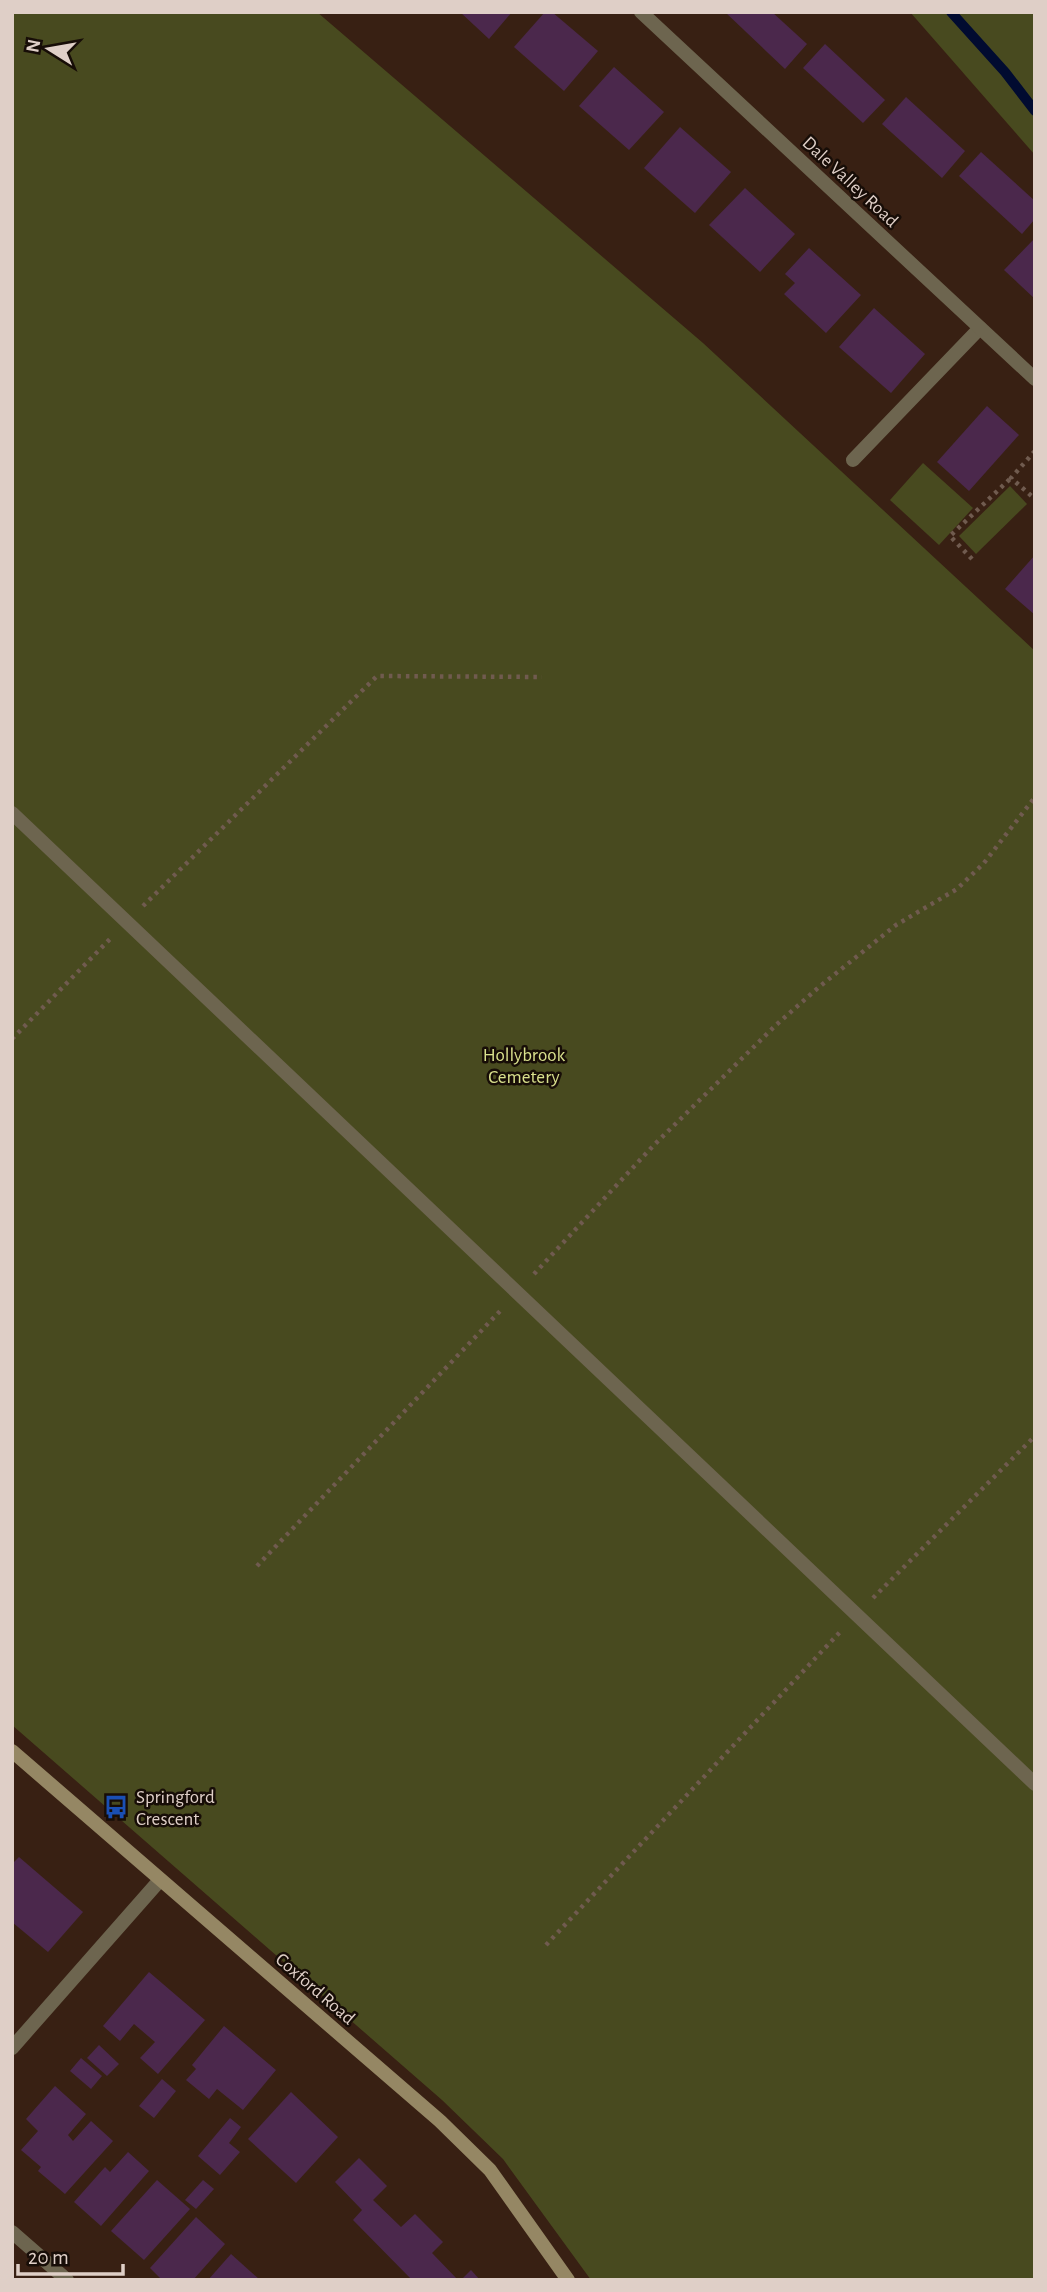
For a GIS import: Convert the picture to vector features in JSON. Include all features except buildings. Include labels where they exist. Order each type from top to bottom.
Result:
[{"type":"street","name":"Dale Valley Road","points":[[641,12],[1035,379]]},
{"type":"street","points":[[853,460],[980,328]]},
{"type":"street","points":[[12,813],[1035,1784]]},
{"type":"street","name":"Coxford Road","points":[[12,1751],[405,2091],[490,2170],[568,2280]]},
{"type":"street","points":[[12,2048],[160,1880]]},
{"type":"street","points":[[12,2232],[67,2280]]},
{"type":"path","points":[[972,559],[950,536],[1011,478],[1035,450]]},
{"type":"path","points":[[1011,478],[1035,499]]},
{"type":"path","points":[[12,1039],[377,676],[542,677]]},
{"type":"path","points":[[257,1566],[653,1146],[819,987],[896,925],[957,889],[984,863],[1035,797]]},
{"type":"path","points":[[546,1945],[856,1614],[1035,1436]]},
{"type":"green space","name":"Hollybrook Cemetery","points":[[12,12],[317,12],[703,343],[1035,651],[1035,2280],[591,2280],[503,2159],[442,2100],[12,1725]]},
{"type":"green space","points":[[910,12],[1035,12],[1035,155]]},
{"type":"green space","points":[[923,463],[973,508],[939,545],[890,500]]},
{"type":"green space","points":[[1010,486],[1027,504],[976,554],[959,536]]},
{"type":"waterway","points":[[951,12],[1005,72],[1035,111]]},
{"type":"place","name":"Springford Crescent","points":[[116,1807]]}]
